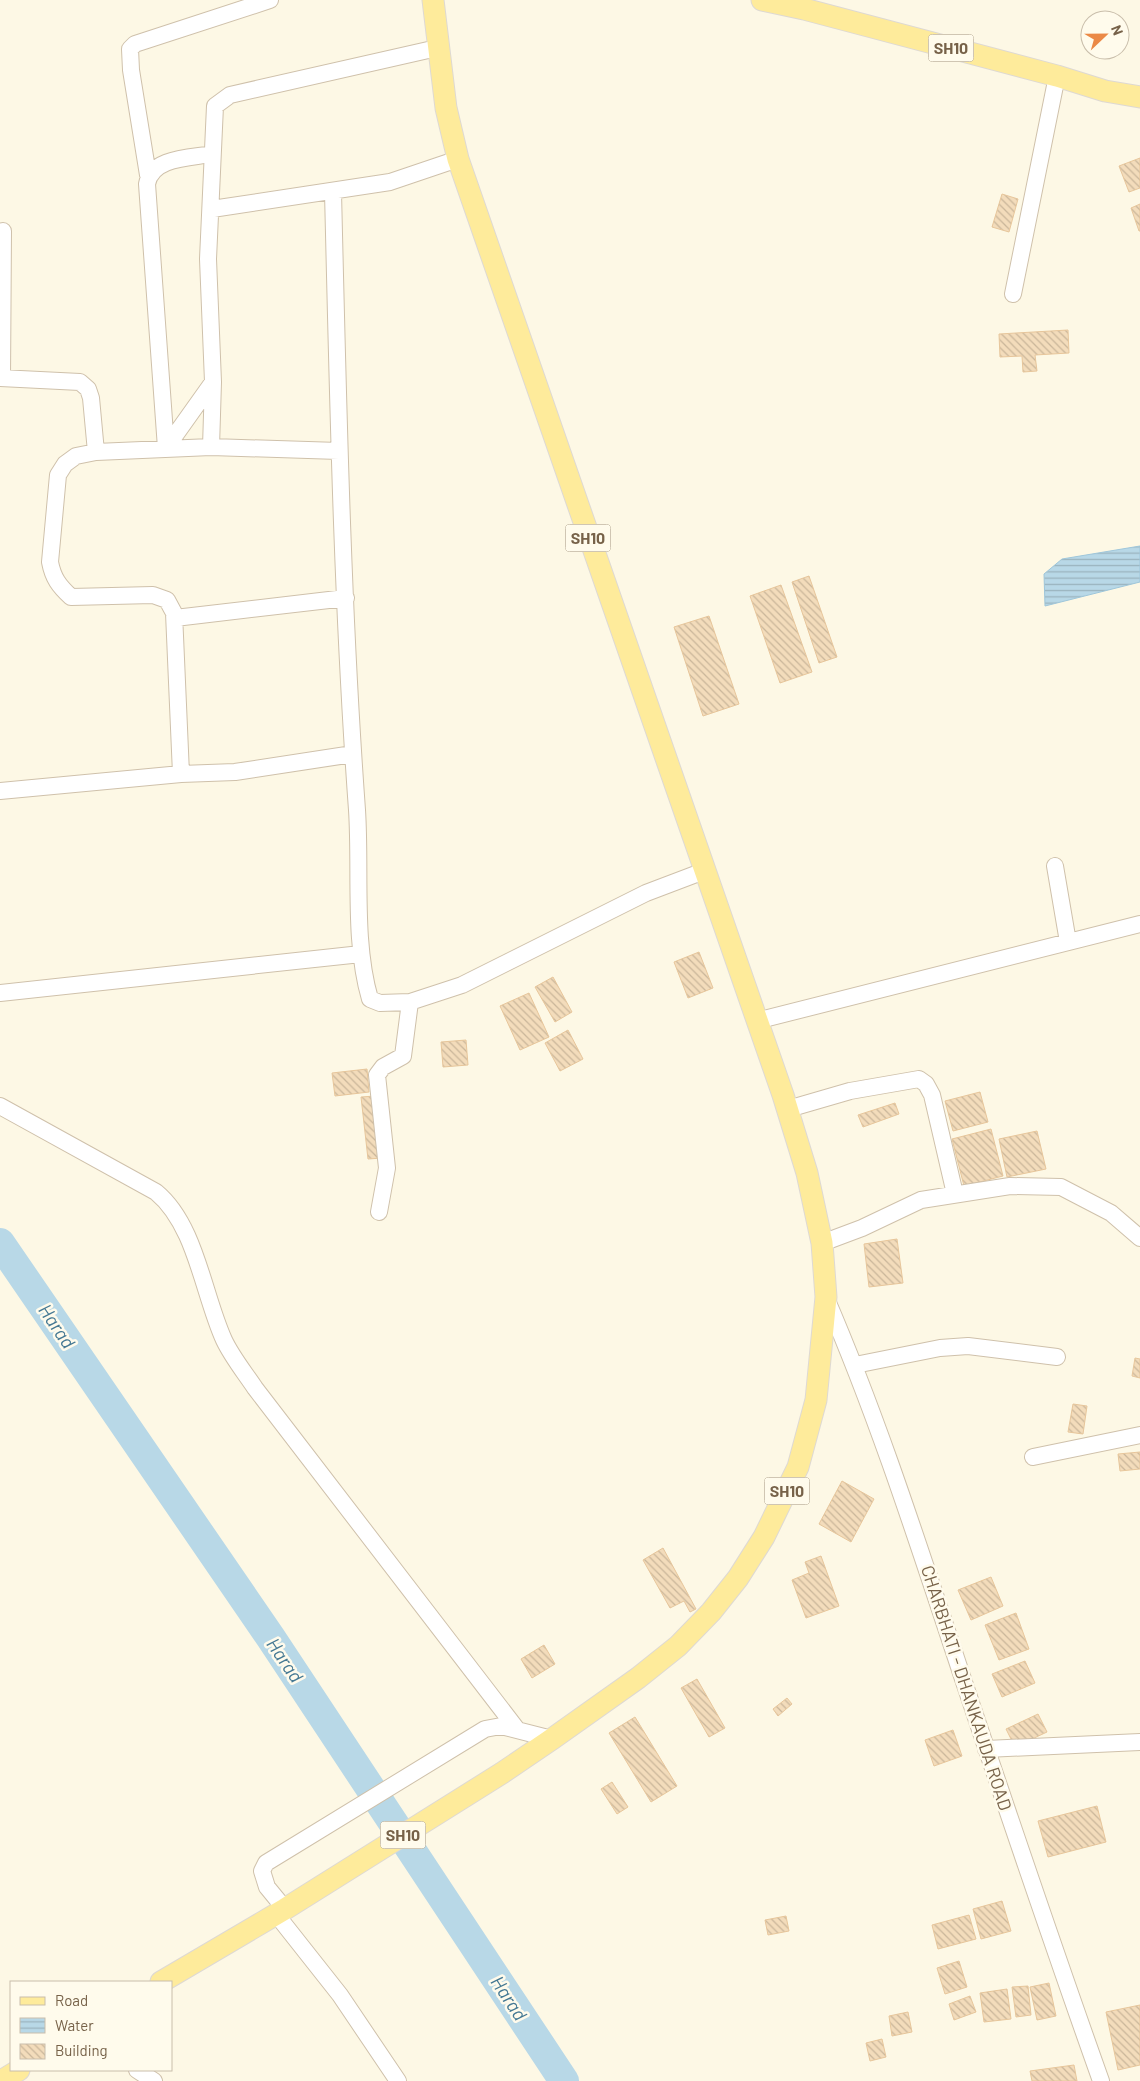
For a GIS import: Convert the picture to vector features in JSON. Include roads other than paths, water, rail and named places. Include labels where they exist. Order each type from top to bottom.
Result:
[{"type":"main road","name":"SH10","points":[[762,0],[811,4],[1105,91],[1140,98]]},
{"type":"main road","name":"SH10","points":[[163,1981],[280,1912],[502,1773],[638,1678],[678,1646],[717,1605],[738,1578],[764,1537],[798,1467],[816,1400],[826,1297],[822,1243],[807,1173],[785,1102],[458,158],[446,108],[437,48],[436,4]]},
{"type":"main road","points":[[1,2081],[17,2071]]},
{"type":"street","points":[[166,448],[147,184],[148,175],[131,70],[130,49],[140,42],[270,0]]},
{"type":"street","points":[[211,447],[213,382],[208,259],[212,209],[212,154],[215,106],[230,95],[437,48]]},
{"type":"street","points":[[1013,294],[1057,76]]},
{"type":"street","points":[[148,175],[158,166],[172,161],[212,154]]},
{"type":"street","points":[[212,209],[390,182],[458,158]]},
{"type":"street","points":[[333,192],[340,451],[358,836],[361,954],[370,999],[380,1003],[410,1002],[462,985],[646,893],[704,871]]},
{"type":"street","points":[[3,231],[1,378],[80,382],[84,385],[88,389],[91,398],[96,452]]},
{"type":"street","points":[[166,448],[213,382]]},
{"type":"street","points":[[181,774],[175,618],[167,600],[153,596],[70,597],[58,586],[52,574],[50,562],[58,475],[65,464],[76,456],[96,452],[211,447],[340,451]]},
{"type":"street","points":[[175,618],[346,598]]},
{"type":"street","points":[[0,791],[181,774],[235,772],[353,754]]},
{"type":"street","points":[[1055,866],[1068,942]]},
{"type":"street","points":[[756,1021],[1140,924]]},
{"type":"street","points":[[0,993],[361,954]]},
{"type":"street","points":[[379,1212],[387,1168],[377,1075],[383,1067],[403,1056],[410,1002]]},
{"type":"street","points":[[785,1102],[919,1079],[926,1084],[932,1095],[956,1194]]},
{"type":"street","points":[[0,1106],[156,1192],[167,1201],[177,1216],[191,1249],[225,1341],[255,1388],[516,1728]]},
{"type":"street","points":[[822,1243],[862,1228],[921,1200],[1010,1186],[1061,1187],[1111,1213],[1140,1238]]},
{"type":"street","name":"CHARBHATI - DHANKAUDA ROAD","points":[[826,1297],[855,1365],[1101,2081]]},
{"type":"street","points":[[855,1365],[940,1348],[968,1346],[1057,1357]]},
{"type":"street","points":[[1033,1457],[1140,1435]]},
{"type":"street","points":[[398,2081],[340,1995],[280,1912],[267,1887],[262,1871],[266,1862],[485,1729],[501,1726],[516,1728],[552,1739]]},
{"type":"street","points":[[986,1749],[1140,1742]]},
{"type":"street","points":[[139,2071],[154,2081]]},
{"type":"water","points":[[1140,546],[1140,582],[1045,606],[1044,574],[1062,559]]},
{"type":"waterway","name":"Harad","points":[[0,1243],[271,1638],[564,2081]]}]
